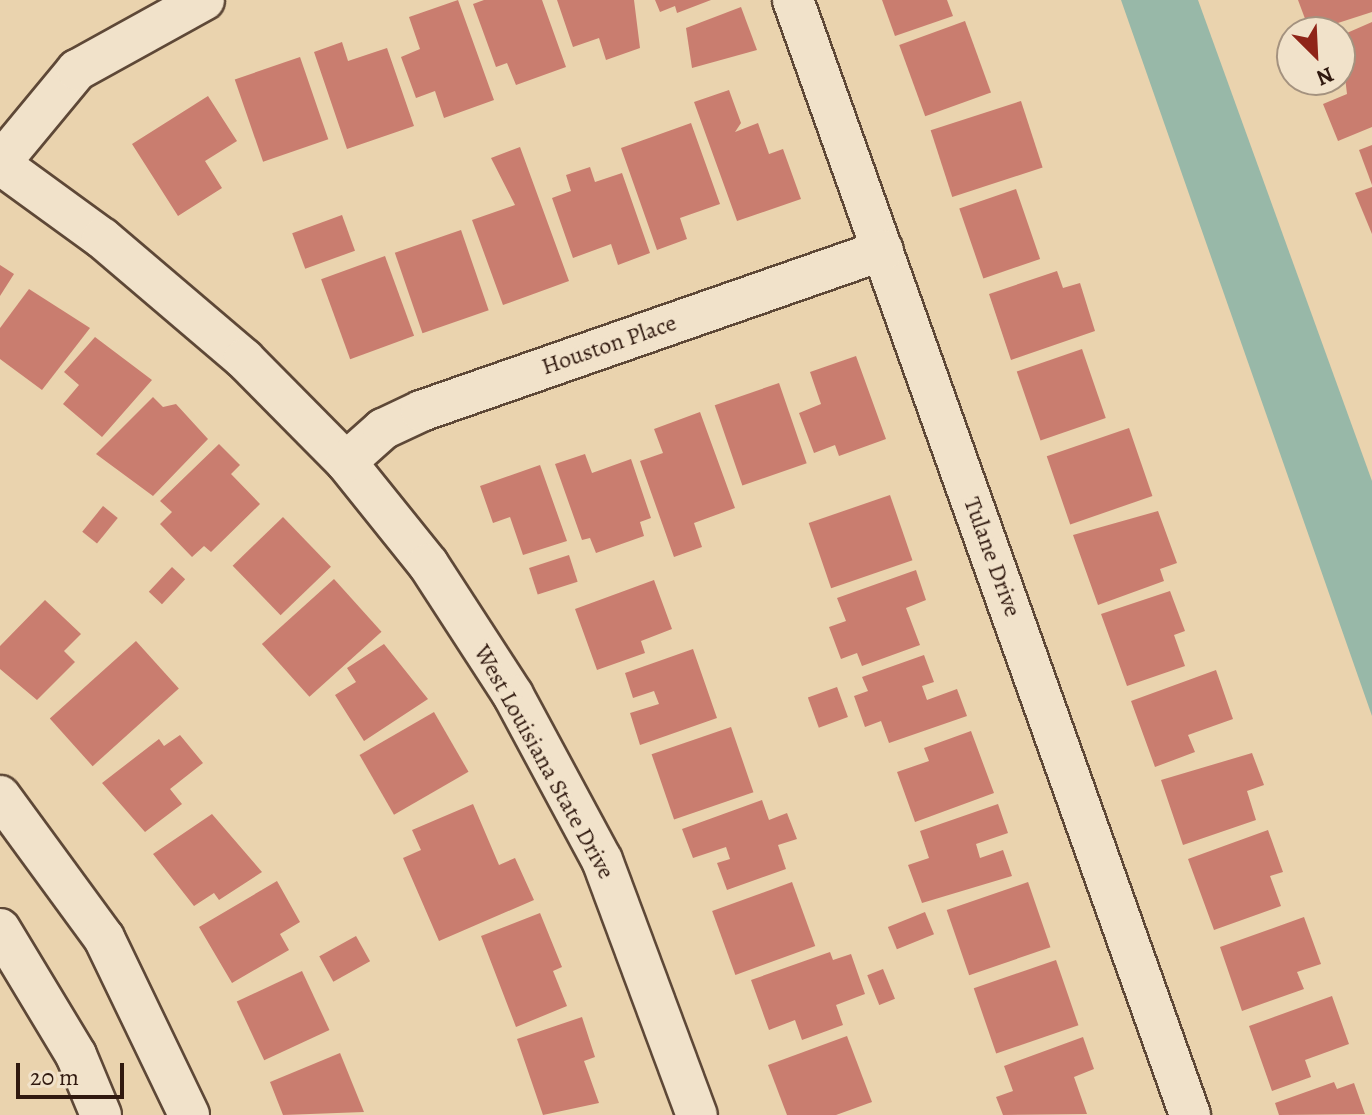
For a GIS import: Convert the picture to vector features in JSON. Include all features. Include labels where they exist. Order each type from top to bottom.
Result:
[{"type":"street","points":[[0,164],[77,70],[204,0]]},
{"type":"street","name":"Tulane Drive","points":[[793,0],[1190,1115]]},
{"type":"street","name":"West Louisiana State Drive","points":[[0,164],[102,238],[244,359],[346,462],[428,564],[513,695],[595,846],[697,1115]]},
{"type":"street","name":"Houston Place","points":[[346,462],[383,429],[421,411],[883,250]]},
{"type":"street","points":[[0,796],[104,938],[189,1115]]},
{"type":"street","points":[[0,929],[76,1055],[101,1115]]},
{"type":"shaded area","points":[[1121,0],[1198,0],[1372,481],[1372,716]]},
{"type":"building","points":[[458,0],[494,100],[444,118],[435,91],[416,98],[401,57],[420,49],[409,17]]},
{"type":"building","points":[[484,0],[542,0],[566,67],[516,85],[507,63],[496,67],[473,4]]},
{"type":"building","points":[[557,0],[634,0],[640,48],[606,60],[599,38],[573,47]]},
{"type":"building","points":[[655,0],[711,0],[677,13],[675,6],[660,12]]},
{"type":"building","points":[[882,0],[947,0],[953,16],[895,36]]},
{"type":"building","points":[[1298,0],[1372,0],[1372,12],[1356,17],[1304,16]]},
{"type":"building","points":[[741,7],[757,50],[692,68],[686,28]]},
{"type":"building","points":[[965,21],[991,92],[925,116],[899,45]]},
{"type":"building","points":[[1372,22],[1372,127],[1338,141],[1323,104],[1342,96],[1356,96],[1356,29]]},
{"type":"building","points":[[342,42],[348,61],[387,48],[414,126],[347,149],[314,52]]},
{"type":"building","points":[[300,57],[328,139],[263,162],[235,79]]},
{"type":"building","points":[[729,90],[741,123],[735,132],[758,123],[769,154],[783,149],[801,199],[737,221],[694,102]]},
{"type":"building","points":[[208,96],[237,141],[205,161],[222,188],[178,216],[132,144]]},
{"type":"building","points":[[1021,101],[1043,168],[952,197],[931,130]]},
{"type":"building","points":[[691,123],[720,204],[680,218],[687,239],[657,250],[621,148]]},
{"type":"building","points":[[1372,145],[1372,185],[1359,150]]},
{"type":"building","points":[[520,147],[569,281],[503,305],[472,220],[515,205],[491,158]]},
{"type":"building","points":[[590,167],[595,182],[622,173],[650,253],[618,265],[611,244],[573,258],[552,198],[571,191],[566,175]]},
{"type":"building","points":[[1372,187],[1372,234],[1355,193]]},
{"type":"building","points":[[1016,189],[1040,259],[983,279],[959,209]]},
{"type":"building","points":[[342,215],[355,251],[305,269],[292,233]]},
{"type":"building","points":[[461,230],[489,310],[422,333],[395,253]]},
{"type":"building","points":[[385,256],[414,336],[350,359],[321,279]]},
{"type":"building","points":[[0,265],[14,274],[0,296]]},
{"type":"building","points":[[1057,271],[1063,288],[1080,283],[1095,331],[1011,360],[989,294]]},
{"type":"building","points":[[29,289],[90,328],[42,390],[0,359],[0,328]]},
{"type":"building","points":[[95,337],[152,380],[102,437],[63,404],[79,385],[64,372]]},
{"type":"building","points":[[1082,349],[1106,418],[1041,440],[1017,371]]},
{"type":"building","points":[[856,356],[886,439],[839,456],[835,445],[814,453],[799,413],[821,404],[810,372]]},
{"type":"building","points":[[779,383],[807,463],[742,486],[715,405]]},
{"type":"building","points":[[153,397],[163,407],[176,404],[208,439],[153,496],[96,454]]},
{"type":"building","points":[[700,412],[735,508],[694,523],[702,547],[674,557],[640,461],[663,453],[654,429]]},
{"type":"building","points":[[1129,428],[1152,496],[1070,524],[1047,456]]},
{"type":"building","points":[[219,444],[240,465],[231,474],[260,504],[211,552],[204,546],[192,557],[160,524],[172,512],[160,501]]},
{"type":"building","points":[[585,454],[592,473],[631,459],[651,518],[640,522],[644,536],[596,553],[590,538],[582,540],[555,464]]},
{"type":"building","points":[[540,465],[567,541],[523,555],[510,517],[493,523],[480,486]]},
{"type":"building","points":[[890,495],[912,560],[831,588],[809,523]]},
{"type":"building","points":[[103,506],[118,518],[97,544],[82,532]]},
{"type":"building","points":[[1158,511],[1177,563],[1160,569],[1164,581],[1098,605],[1073,535]]},
{"type":"building","points":[[283,517],[331,567],[281,615],[233,566]]},
{"type":"building","points":[[569,555],[578,582],[538,595],[529,568]]},
{"type":"building","points":[[172,567],[185,579],[162,604],[149,592]]},
{"type":"building","points":[[916,570],[926,600],[906,608],[920,645],[862,666],[857,653],[841,659],[829,627],[846,621],[837,598]]},
{"type":"building","points":[[334,579],[382,632],[309,697],[262,644]]},
{"type":"building","points":[[654,580],[672,629],[641,641],[645,653],[597,670],[575,609]]},
{"type":"building","points":[[1170,591],[1185,631],[1174,635],[1185,666],[1127,686],[1101,614]]},
{"type":"building","points":[[45,600],[81,634],[64,651],[75,662],[37,700],[0,669],[0,646]]},
{"type":"building","points":[[136,641],[179,689],[93,766],[50,719]]},
{"type":"building","points":[[384,644],[428,699],[364,741],[335,695],[356,682],[347,668]]},
{"type":"building","points":[[693,649],[717,718],[640,745],[630,713],[659,704],[654,691],[633,698],[625,673]]},
{"type":"building","points":[[924,655],[934,682],[922,686],[927,700],[957,689],[967,716],[889,743],[881,721],[865,727],[854,696],[868,691],[862,677]]},
{"type":"building","points":[[1216,670],[1233,719],[1188,735],[1195,752],[1155,767],[1131,701]]},
{"type":"building","points":[[837,687],[848,717],[819,728],[808,698]]},
{"type":"building","points":[[434,712],[469,772],[394,815],[360,755]]},
{"type":"building","points":[[731,727],[753,792],[674,820],[652,754]]},
{"type":"building","points":[[971,731],[994,793],[915,822],[897,772],[929,761],[924,748]]},
{"type":"building","points":[[180,735],[203,763],[170,789],[182,804],[145,832],[102,783],[159,739],[164,746]]},
{"type":"building","points":[[1252,753],[1264,785],[1247,791],[1256,820],[1183,845],[1161,780]]},
{"type":"building","points":[[762,800],[769,820],[787,813],[797,839],[778,845],[786,869],[727,890],[717,863],[730,859],[726,847],[693,858],[682,829]]},
{"type":"building","points":[[473,804],[499,865],[515,858],[534,900],[439,941],[403,858],[421,850],[412,830]]},
{"type":"building","points":[[998,804],[1008,833],[976,844],[980,858],[1003,850],[1012,876],[922,903],[908,865],[929,858],[920,831]]},
{"type":"building","points":[[212,814],[262,872],[219,900],[214,893],[194,906],[153,854]]},
{"type":"building","points":[[1268,830],[1283,872],[1270,876],[1281,906],[1214,930],[1188,859]]},
{"type":"building","points":[[277,881],[300,922],[280,934],[289,950],[232,983],[199,927]]},
{"type":"building","points":[[792,882],[815,946],[735,975],[712,911]]},
{"type":"building","points":[[1028,882],[1050,947],[969,975],[947,910]]},
{"type":"building","points":[[925,912],[934,934],[897,949],[888,927]]},
{"type":"building","points":[[540,913],[562,967],[553,971],[567,1006],[516,1027],[481,936]]},
{"type":"building","points":[[1304,917],[1321,964],[1297,972],[1304,989],[1242,1011],[1220,947]]},
{"type":"building","points":[[356,936],[370,961],[333,982],[319,956]]},
{"type":"building","points":[[830,952],[833,960],[851,954],[865,994],[836,1005],[843,1025],[802,1040],[795,1020],[769,1030],[751,980]]},
{"type":"building","points":[[1056,960],[1078,1025],[996,1054],[974,988]]},
{"type":"building","points":[[883,969],[895,999],[879,1005],[867,975]]},
{"type":"building","points":[[302,971],[329,1030],[264,1060],[237,1001]]},
{"type":"building","points":[[1332,996],[1349,1044],[1305,1060],[1311,1077],[1272,1091],[1249,1026]]},
{"type":"building","points":[[582,1017],[595,1057],[584,1061],[599,1103],[543,1115],[517,1039]]},
{"type":"building","points":[[847,1036],[872,1102],[836,1115],[787,1115],[768,1065]]},
{"type":"building","points":[[1083,1037],[1094,1069],[1074,1077],[1087,1114],[1003,1115],[996,1097],[1013,1091],[1004,1066]]},
{"type":"building","points":[[340,1053],[364,1112],[283,1115],[270,1082]]},
{"type":"building","points":[[1334,1082],[1337,1089],[1354,1083],[1365,1114],[1279,1115],[1275,1103]]}]
